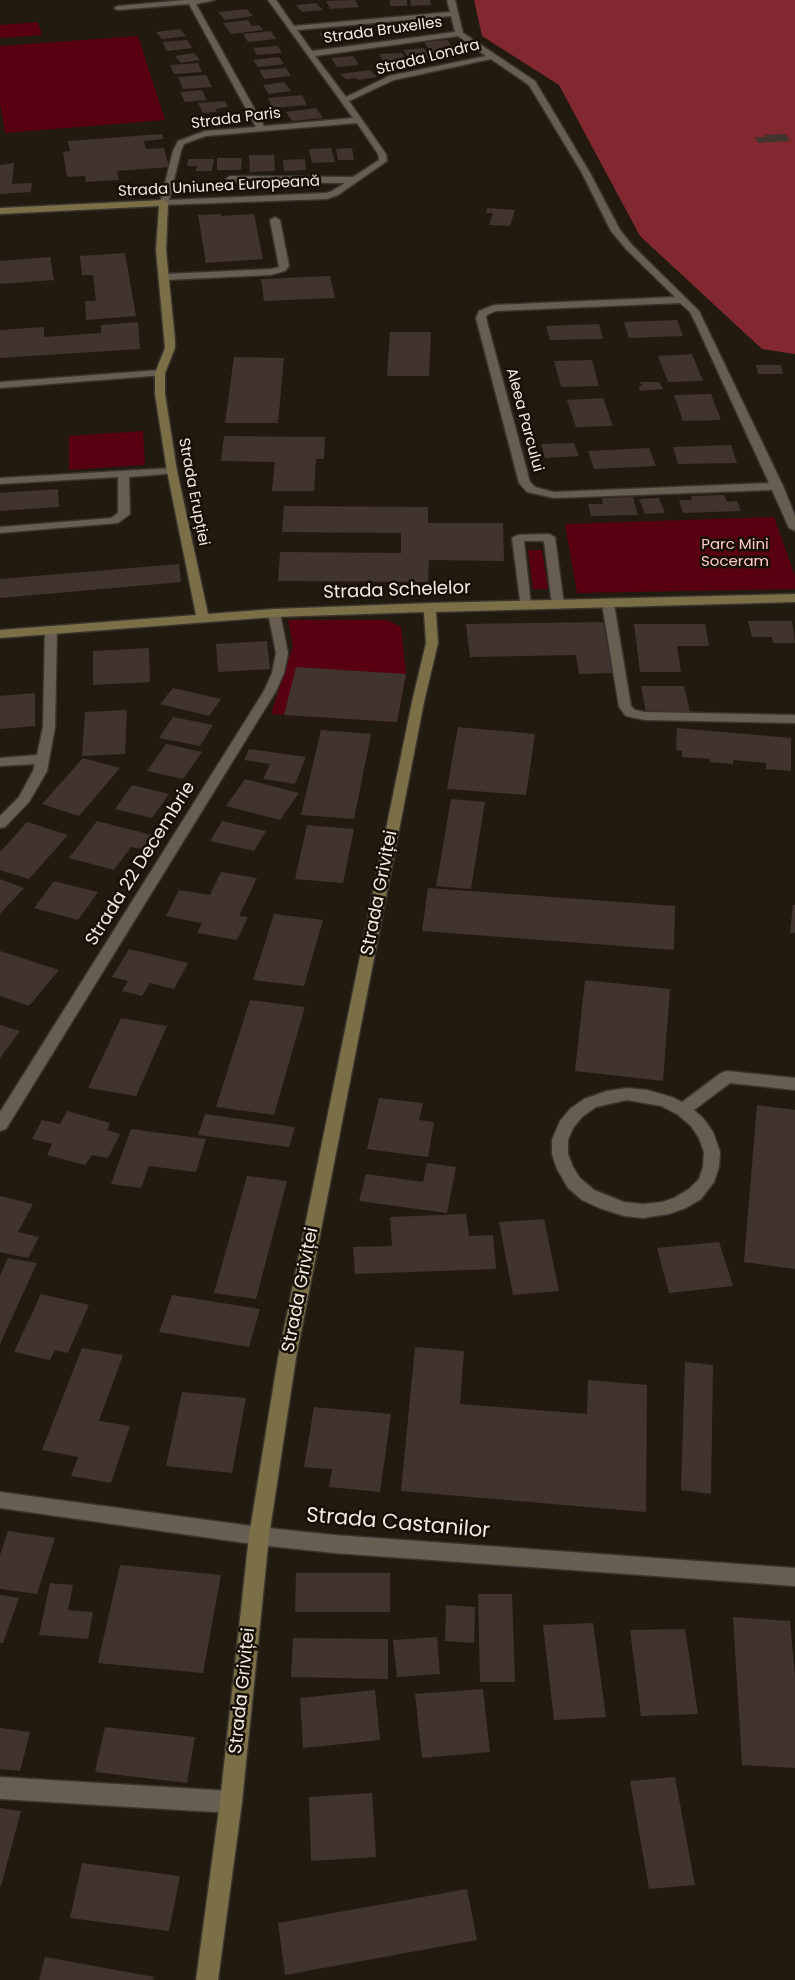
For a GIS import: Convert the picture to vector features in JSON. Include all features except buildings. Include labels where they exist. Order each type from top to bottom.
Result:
[{"type":"main road","name":"Strada Uniunea Europeană","points":[[0,212],[164,203]]},
{"type":"main road","name":"Strada Erupției","points":[[164,203],[161,250],[170,348],[160,373],[160,394],[172,471],[202,617]]},
{"type":"main road","name":"Strada Schelelor","points":[[0,634],[274,612],[795,598]]},
{"type":"main road","name":"Strada Griviței","points":[[207,1980],[231,1802],[259,1536],[287,1358],[418,702],[432,643],[430,607]]},
{"type":"street","points":[[118,8],[211,0]]},
{"type":"street","name":"Strada Uniunea Europeană","points":[[164,203],[327,196],[335,194],[383,161],[384,157],[359,120],[272,0]]},
{"type":"street","points":[[451,0],[459,34],[526,78],[538,90],[586,173],[616,231],[684,300],[702,324],[795,528]]},
{"type":"street","points":[[191,2],[261,128]]},
{"type":"street","points":[[293,28],[454,14]]},
{"type":"street","name":"Strada Bruxelles","points":[[310,54],[459,34]]},
{"type":"street","name":"Strada Londra","points":[[344,101],[392,78],[491,56]]},
{"type":"street","name":"Strada Paris","points":[[164,203],[177,151],[181,143],[193,137],[261,128],[359,120]]},
{"type":"street","points":[[230,179],[355,180]]},
{"type":"street","points":[[164,277],[271,272],[282,269],[284,266],[275,220]]},
{"type":"street","name":"Aleea Parcului","points":[[684,300],[494,308],[482,313],[481,318],[525,483],[531,490],[554,495],[777,486]]},
{"type":"street","points":[[0,385],[160,373]]},
{"type":"street","points":[[0,481],[172,471]]},
{"type":"street","points":[[0,530],[114,521],[124,514],[123,474]]},
{"type":"street","points":[[525,606],[518,538],[549,537],[558,605]]},
{"type":"street","points":[[608,604],[625,706],[631,713],[645,716],[795,719]]},
{"type":"street","name":"Strada 22 Decembrie","points":[[0,1125],[270,691],[278,673],[282,652],[274,612]]},
{"type":"street","points":[[0,824],[24,799],[34,783],[43,759],[49,727],[51,630]]},
{"type":"street","points":[[0,762],[43,759]]},
{"type":"street","points":[[683,1110],[727,1077],[795,1084]]},
{"type":"street","points":[[626,1094],[666,1101],[683,1110],[697,1122],[707,1136],[712,1152],[711,1167],[706,1182],[695,1194],[680,1203],[663,1209],[644,1211],[617,1207],[588,1195],[574,1183],[565,1169],[560,1154],[560,1140],[566,1125],[576,1113],[590,1103],[607,1097],[626,1094]]},
{"type":"street","name":"Strada Castanilor","points":[[0,1500],[259,1536],[334,1544],[795,1578]]},
{"type":"street","points":[[0,1788],[231,1802]]},
{"type":"green space","points":[[38,22],[42,35],[0,38],[0,25]]},
{"type":"green space","points":[[138,36],[165,120],[5,133],[0,104],[0,46]]},
{"type":"green space","points":[[143,431],[145,465],[69,470],[69,436]]},
{"type":"green space","name":"Parc Mini Soceram","points":[[774,517],[795,576],[795,589],[577,593],[565,524]]},
{"type":"green space","points":[[528,550],[542,550],[548,589],[533,589]]},
{"type":"green space","points":[[288,620],[387,620],[401,627],[406,674],[397,722],[271,714],[293,646]]},
{"type":"shaded area","points":[[474,0],[795,0],[795,354],[762,349],[640,236],[559,85],[482,36]]}]
